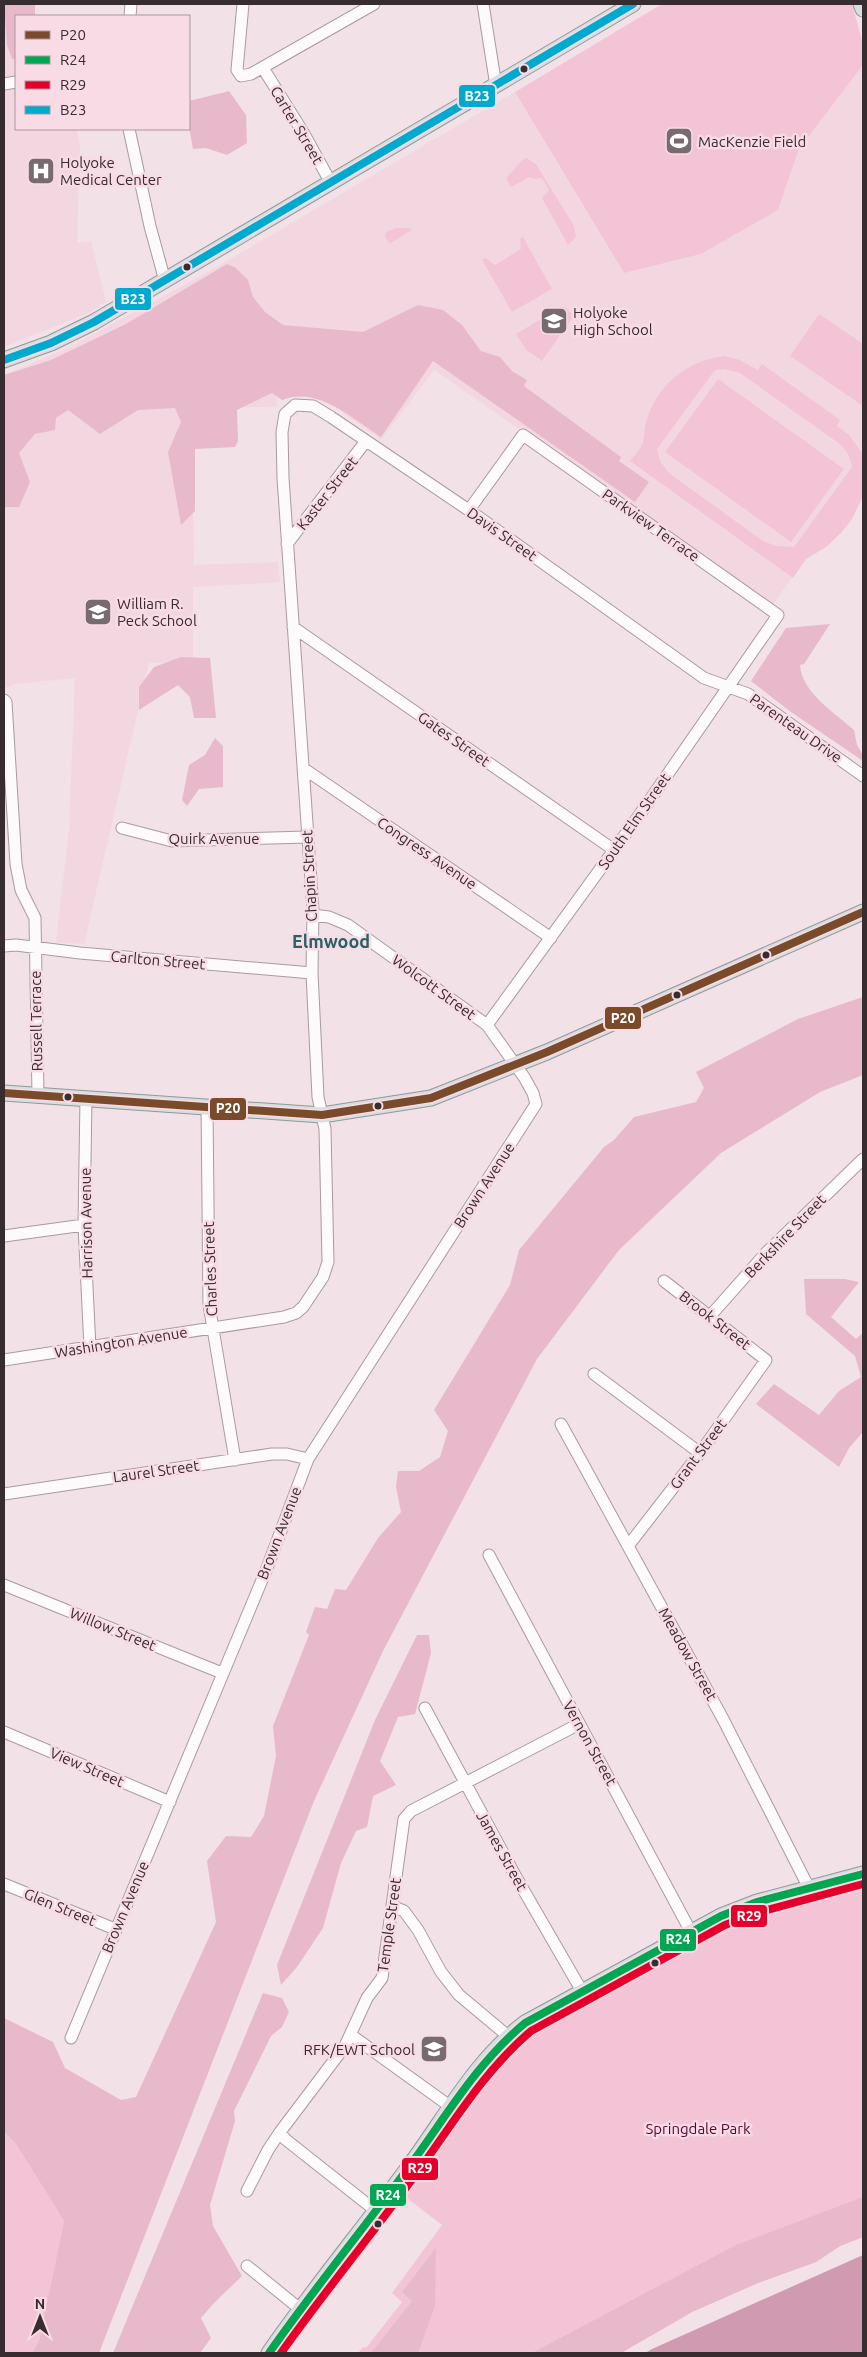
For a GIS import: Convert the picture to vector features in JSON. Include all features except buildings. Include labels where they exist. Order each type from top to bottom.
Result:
[{"type":"main road","points":[[4,360],[70,335],[165,281],[633,4]]},
{"type":"main road","points":[[861,4],[863,9]]},
{"type":"main road","points":[[4,1093],[322,1115],[431,1098],[514,1066],[863,912]]},
{"type":"main road","points":[[269,2353],[300,2309],[376,2211],[478,2069],[508,2036],[525,2023],[583,1993],[720,1916],[757,1902],[863,1874]]},
{"type":"street","points":[[243,4],[237,70],[241,76],[263,68],[374,4]]},
{"type":"street","points":[[483,4],[496,86]]},
{"type":"street","name":"Carter Street","points":[[263,68],[304,134],[331,183]]},
{"type":"street","points":[[129,130],[150,226],[165,281]]},
{"type":"street","name":"Davis Street","points":[[282,428],[285,414],[295,406],[313,406],[469,510],[704,678],[726,687]]},
{"type":"street","name":"Chapin Street","points":[[282,428],[287,544],[308,837],[318,1097],[325,1129],[328,1262],[323,1277],[304,1307],[296,1313]]},
{"type":"street","name":"Parkview Terrace","points":[[469,510],[523,435],[778,615]]},
{"type":"street","name":"Kaster Street","points":[[287,544],[366,441]]},
{"type":"street","name":"South Elm Street","points":[[487,1025],[614,850],[778,615]]},
{"type":"street","name":"Gates Street","points":[[293,627],[614,850]]},
{"type":"street","name":"Parenteau Drive","points":[[726,687],[748,694],[863,776]]},
{"type":"street","name":"Russell Terrace","points":[[5,701],[9,809],[16,864],[21,890],[35,918],[38,1095]]},
{"type":"street","name":"Congress Avenue","points":[[303,768],[551,938]]},
{"type":"street","name":"Quirk Avenue","points":[[122,828],[172,841],[308,837]]},
{"type":"street","name":"Wolcott Street","points":[[312,915],[329,917],[348,925],[487,1025],[514,1066]]},
{"type":"street","name":"Carlton Street","points":[[4,946],[35,947],[80,953],[312,973]]},
{"type":"street","name":"Brown Avenue","points":[[71,2038],[267,1568],[308,1459],[536,1104],[533,1093],[514,1066]]},
{"type":"street","name":"Harrison Avenue","points":[[86,1098],[84,1225],[90,1348]]},
{"type":"street","name":"Charles Street","points":[[208,1106],[209,1305],[226,1400],[234,1460]]},
{"type":"street","name":"Berkshire Street","points":[[711,1315],[779,1240],[863,1159]]},
{"type":"street","points":[[4,1236],[84,1225]]},
{"type":"street","name":"Brook Street","points":[[664,1281],[711,1315],[766,1360]]},
{"type":"street","name":"Washington Avenue","points":[[4,1360],[90,1348],[212,1327],[266,1322],[296,1313]]},
{"type":"street","name":"Grant Street","points":[[628,1546],[700,1453],[766,1360]]},
{"type":"street","points":[[594,1374],[700,1453]]},
{"type":"street","name":"Meadow Street","points":[[561,1424],[723,1719],[809,1888]]},
{"type":"street","name":"Laurel Street","points":[[4,1494],[279,1454],[308,1459]]},
{"type":"street","name":"Vernon Street","points":[[489,1555],[691,1932]]},
{"type":"street","name":"Willow Street","points":[[4,1585],[222,1673]]},
{"type":"street","name":"James Street","points":[[426,1708],[464,1783],[583,1993]]},
{"type":"street","name":"Temple Street","points":[[247,2191],[268,2150],[280,2132],[345,2046],[366,1998],[382,1978],[404,1819],[411,1811],[578,1724]]},
{"type":"street","name":"View Street","points":[[4,1732],[170,1802]]},
{"type":"street","name":"Glen Street","points":[[4,1884],[115,1929]]},
{"type":"street","points":[[392,1906],[404,1911],[418,1930],[441,1972],[459,1995],[508,2036]]},
{"type":"street","points":[[351,2035],[451,2107]]},
{"type":"street","points":[[280,2132],[285,2139],[376,2211]]},
{"type":"street","points":[[247,2266],[300,2309]]},
{"type":"shaded area","name":"Holyoke Medical Center","points":[[4,4],[15,15],[15,130],[77,130],[80,147],[77,243],[91,241],[106,302],[86,314],[4,347]]},
{"type":"shaded area","points":[[4,4],[35,4],[35,15],[15,15],[15,59],[12,59],[7,45]]},
{"type":"shaded area","name":"Holyoke High School","points":[[863,65],[863,475],[773,605],[434,370],[381,440],[284,370],[276,381],[277,407],[192,407],[194,565],[278,562],[280,582],[193,587],[193,661],[149,663],[84,944],[56,942],[69,829],[75,678],[16,684],[4,688],[4,375],[68,348],[215,268],[515,92],[624,273],[778,210],[799,149]]},
{"type":"shaded area","points":[[229,91],[246,115],[247,143],[227,155],[206,148],[193,149],[190,130],[190,101]]},
{"type":"shaded area","points":[[227,264],[236,268],[248,280],[253,297],[265,312],[283,325],[363,332],[418,305],[443,310],[462,325],[481,351],[500,357],[512,371],[527,380],[524,386],[621,457],[619,461],[649,482],[635,502],[433,361],[381,437],[334,406],[308,397],[282,400],[272,393],[237,410],[238,441],[235,447],[195,449],[195,511],[181,525],[168,452],[181,422],[175,408],[138,410],[100,434],[68,410],[56,418],[55,430],[35,434],[19,453],[30,482],[19,507],[4,507],[4,375],[51,360],[126,324]]},
{"type":"shaded area","points":[[830,624],[804,664],[800,665],[802,675],[807,685],[821,702],[854,730],[857,745],[863,755],[863,761],[791,712],[751,681],[786,628]]},
{"type":"shaded area","points":[[181,657],[210,658],[216,718],[194,718],[190,697],[178,685],[139,710],[139,687],[154,667]]},
{"type":"shaded area","points":[[215,738],[223,746],[223,787],[199,789],[187,806],[182,800],[189,765],[205,755]]},
{"type":"shaded area","points":[[863,997],[863,1075],[820,1092],[721,1153],[619,1250],[537,1359],[383,1651],[314,1801],[99,2353],[32,2353],[39,2341],[64,2221],[16,2144],[4,2132],[4,2018],[53,2042],[65,2068],[121,2100],[136,2097],[216,1922],[207,1861],[226,1836],[251,1837],[264,1816],[276,1756],[273,1726],[309,1635],[306,1632],[315,1607],[327,1609],[335,1589],[346,1590],[378,1538],[401,1512],[396,1487],[398,1471],[419,1471],[440,1457],[448,1431],[434,1410],[510,1285],[519,1250],[604,1147],[614,1140],[634,1117],[696,1102],[704,1088],[696,1072],[798,1019]]},
{"type":"shaded area","points":[[804,1279],[845,1279],[859,1282],[831,1317],[856,1339],[863,1333],[863,1432],[849,1448],[839,1467],[756,1404],[774,1384],[819,1415],[839,1391],[861,1377],[855,1356],[806,1314]]},
{"type":"shaded area","points":[[417,1635],[429,1635],[431,1653],[415,1714],[398,1717],[380,1761],[396,1785],[373,1796],[367,1827],[356,1831],[341,1863],[323,1928],[297,1967],[281,1985],[277,1965],[375,1720]]},
{"type":"shaded area","points":[[263,1993],[282,1998],[289,2012],[282,2027],[271,2036],[234,2111],[235,2121],[210,2205],[213,2226],[242,2276],[201,2318],[211,2338],[200,2353],[113,2353]]},
{"type":"shaded area","points":[[863,2197],[863,2237],[840,2246],[816,2262],[758,2283],[692,2312],[621,2353],[532,2353],[736,2245]]},
{"type":"shaded area","points":[[436,2248],[435,2306],[418,2353],[371,2353],[412,2301],[402,2292]]},
{"type":"shaded area","points":[[863,2255],[863,2353],[645,2353],[652,2349]]},
{"type":"green space","name":"MacKenzie Field","points":[[662,4],[852,4],[863,44],[863,65],[799,149],[778,210],[701,254],[624,273],[515,92]]},
{"type":"green space","points":[[526,158],[536,164],[574,226],[576,237],[568,245],[542,198],[549,190],[542,178],[532,179],[530,177],[511,187],[506,178]]},
{"type":"green space","points":[[396,228],[410,228],[412,230],[390,243],[385,237],[386,232]]},
{"type":"green space","points":[[523,237],[552,289],[512,312],[482,260],[486,258],[495,265],[521,249],[520,239]]},
{"type":"green space","points":[[561,307],[565,307],[574,316],[541,362],[540,359],[526,350],[516,334]]},
{"type":"green space","points":[[819,314],[863,344],[863,406],[790,356]]},
{"type":"green space","points":[[724,356],[740,360],[758,370],[762,364],[840,420],[837,426],[849,435],[862,453],[862,498],[852,519],[826,547],[806,559],[793,578],[630,461],[642,445],[647,419],[659,395],[676,376],[698,363]],"holes":[[[724,369],[740,373],[837,442],[850,459],[852,467],[794,547],[776,546],[763,541],[669,473],[660,461],[657,449],[715,370]]]},
{"type":"green space","points":[[718,379],[844,469],[791,542],[665,452]]},
{"type":"green space","name":"Springdale Park","points":[[863,1885],[863,2237],[840,2246],[816,2262],[758,2283],[692,2312],[621,2353],[358,2353],[363,2347],[366,2348],[402,2302],[392,2293],[442,2225],[403,2195],[499,2063],[531,2031],[733,1921],[766,1909]]},
{"type":"green space","points":[[4,2132],[16,2144],[64,2221],[39,2341],[32,2353],[4,2353]]},
{"type":"transit line","name":"B23","points":[[4,360],[51,343],[94,322],[633,4]]},
{"type":"transit line","name":"P20","points":[[4,1093],[322,1115],[431,1098],[547,1052],[863,912]]},
{"type":"transit line","name":"R24","points":[[269,2353],[411,2164],[477,2072],[525,2023],[721,1916],[757,1902],[863,1874]]},
{"type":"transit line","name":"R29","points":[[281,2353],[402,2193],[484,2080],[514,2046],[531,2031],[725,1925],[760,1912],[863,1884]]},
{"type":"place","name":"MacKenzie Field","points":[[679,141]]},
{"type":"place","name":"Holyoke Medical Center","points":[[41,171]]},
{"type":"place","name":"Holyoke High School","points":[[554,321]]},
{"type":"place","name":"William R. Peck School","points":[[98,612]]},
{"type":"place","name":"RFK/EWT School","points":[[434,2049]]},
{"type":"district","name":"Elmwood","points":[[331,941]]}]
